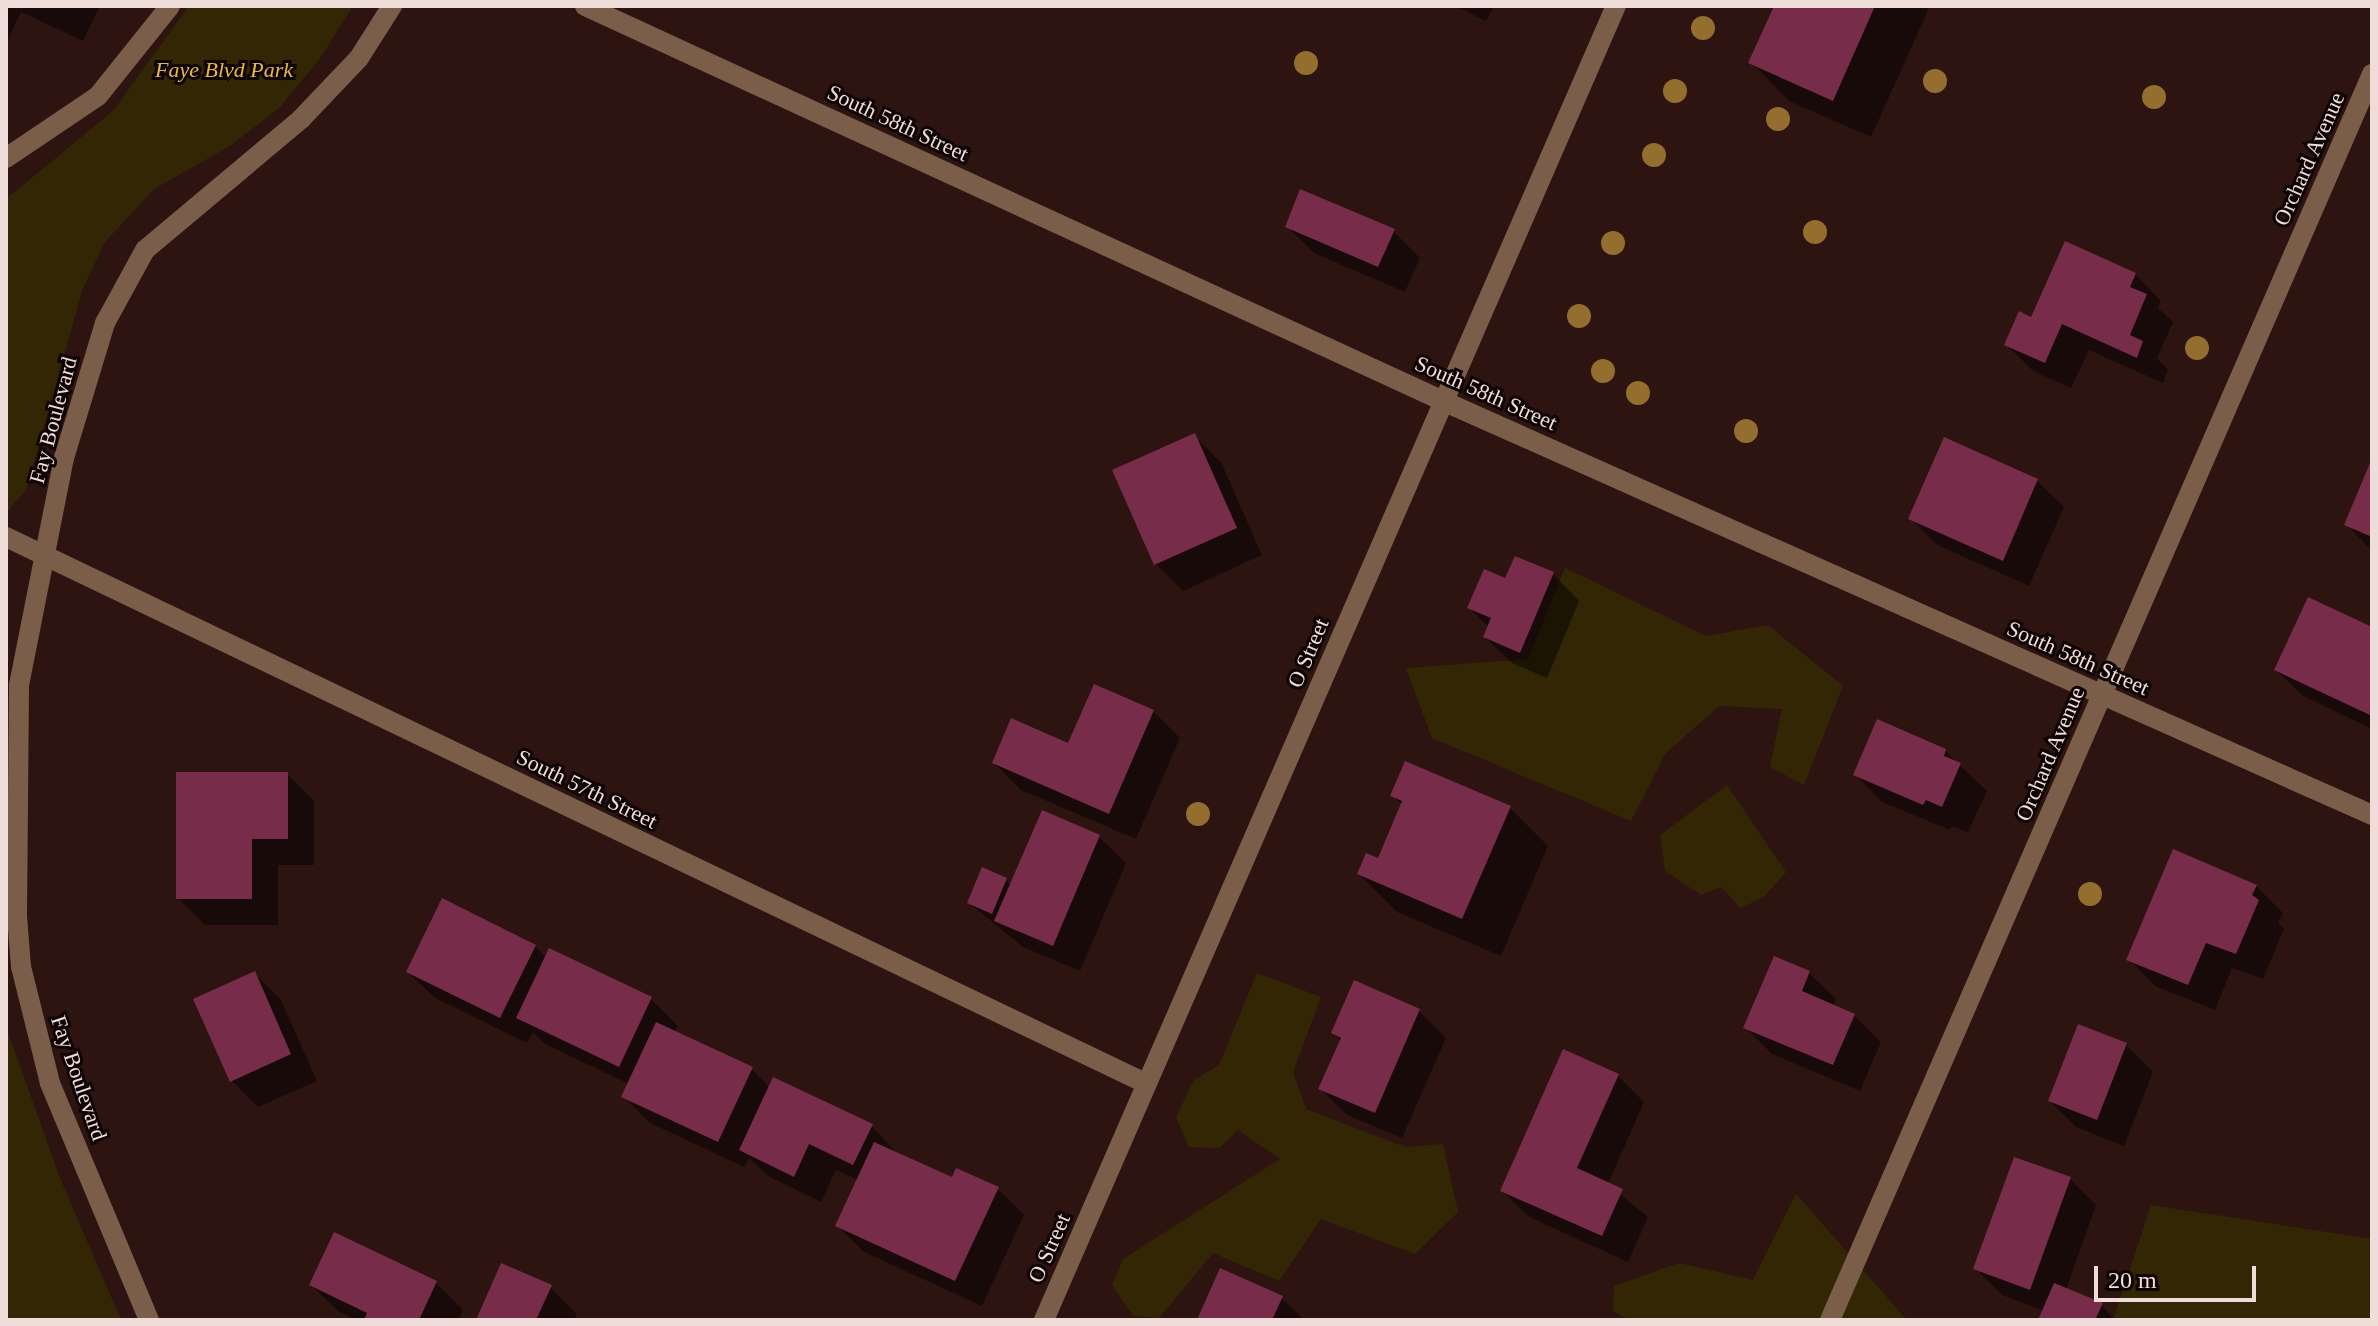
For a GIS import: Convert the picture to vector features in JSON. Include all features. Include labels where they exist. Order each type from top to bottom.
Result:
[{"type":"street","points":[[6,158],[98,96],[170,6]]},
{"type":"street","name":"Fay Boulevard","points":[[149,1320],[50,1083],[21,967],[17,916],[19,685],[47,557],[64,458],[105,323],[145,250],[301,119],[359,58],[392,6]]},
{"type":"street","name":"South 58th Street","points":[[585,6],[1443,401],[2372,815]]},
{"type":"street","name":"O Street","points":[[1044,1320],[1616,6]]},
{"type":"street","name":"Orchard Avenue","points":[[1830,1320],[2372,74]]},
{"type":"street","name":"South 57th Street","points":[[6,537],[1147,1084]]},
{"type":"green space","name":"Faye Blvd Park","points":[[189,6],[353,6],[319,60],[279,108],[230,146],[154,189],[105,242],[83,288],[26,490],[6,513],[6,199],[113,111]]},
{"type":"green space","points":[[1565,568],[1706,636],[1768,625],[1843,686],[1804,785],[1770,767],[1782,709],[1719,706],[1665,754],[1631,821],[1432,738],[1406,668],[1528,659]]},
{"type":"green space","points":[[1727,785],[1786,872],[1765,896],[1741,908],[1721,887],[1701,895],[1665,871],[1660,835]]},
{"type":"green space","points":[[1257,973],[1321,997],[1293,1072],[1306,1109],[1405,1147],[1443,1144],[1458,1212],[1415,1254],[1321,1219],[1279,1281],[1213,1253],[1159,1318],[1133,1316],[1112,1285],[1123,1259],[1280,1159],[1238,1130],[1219,1148],[1189,1147],[1176,1117],[1194,1080],[1219,1065]]},
{"type":"green space","points":[[6,1027],[60,1178],[121,1320],[6,1320]]},
{"type":"green space","points":[[1796,1194],[1907,1320],[1629,1320],[1613,1311],[1614,1286],[1679,1263],[1753,1280]]},
{"type":"green space","points":[[2151,1205],[2372,1239],[2372,1320],[2113,1320]]},
{"type":"building","points":[[1774,6],[1875,6],[1833,101],[1748,63]]},
{"type":"building","points":[[1300,189],[1395,229],[1378,267],[1285,227]]},
{"type":"building","points":[[2065,241],[2136,273],[2130,287],[2147,294],[2130,335],[2143,341],[2137,358],[2062,324],[2045,363],[2004,345],[2019,311],[2031,317]]},
{"type":"building","points":[[1195,433],[1237,528],[1154,565],[1112,470]]},
{"type":"building","points":[[1944,437],[2038,479],[2003,561],[1908,519]]},
{"type":"building","points":[[2372,458],[2372,537],[2344,525]]},
{"type":"building","points":[[1515,556],[1554,572],[1520,653],[1483,637],[1491,618],[1467,608],[1484,569],[1505,578]]},
{"type":"building","points":[[2308,597],[2372,627],[2372,716],[2274,670]]},
{"type":"building","points":[[1094,684],[1154,710],[1109,814],[992,763],[1011,718],[1068,743]]},
{"type":"building","points":[[1877,719],[1946,749],[1944,756],[1961,763],[1942,807],[1926,800],[1923,805],[1853,775]]},
{"type":"building","points":[[1405,761],[1511,806],[1462,919],[1357,874],[1366,853],[1378,858],[1402,801],[1390,796]]},
{"type":"building","points":[[176,772],[288,772],[288,839],[252,839],[252,899],[176,899]]},
{"type":"building","points":[[1042,810],[1100,835],[1053,946],[994,921]]},
{"type":"building","points":[[2173,849],[2257,885],[2252,895],[2259,900],[2236,954],[2206,943],[2188,985],[2126,960]]},
{"type":"building","points":[[982,867],[1007,878],[992,914],[967,903]]},
{"type":"building","points":[[442,898],[536,945],[500,1018],[406,972]]},
{"type":"building","points":[[549,948],[652,997],[619,1067],[516,1018]]},
{"type":"building","points":[[1774,956],[1810,971],[1802,991],[1855,1014],[1833,1065],[1743,1028]]},
{"type":"building","points":[[255,971],[291,1054],[230,1082],[193,999]]},
{"type":"building","points":[[1354,980],[1420,1009],[1375,1113],[1318,1089],[1341,1038],[1331,1033]]},
{"type":"building","points":[[656,1022],[753,1067],[718,1142],[621,1097]]},
{"type":"building","points":[[2078,1024],[2127,1043],[2097,1120],[2048,1101]]},
{"type":"building","points":[[1563,1049],[1619,1074],[1577,1168],[1623,1189],[1602,1236],[1500,1191]]},
{"type":"building","points":[[773,1077],[873,1124],[853,1165],[809,1144],[794,1177],[739,1150]]},
{"type":"building","points":[[874,1142],[952,1177],[956,1168],[999,1187],[955,1281],[835,1226]]},
{"type":"building","points":[[2014,1157],[2071,1177],[2030,1290],[1973,1269]]},
{"type":"building","points":[[334,1232],[437,1281],[419,1320],[364,1320],[367,1313],[309,1285]]},
{"type":"building","points":[[501,1263],[552,1285],[536,1320],[476,1320]]},
{"type":"building","points":[[1220,1268],[1283,1296],[1272,1320],[1197,1320]]},
{"type":"building","points":[[2054,1283],[2103,1303],[2095,1320],[2038,1320]]}]
